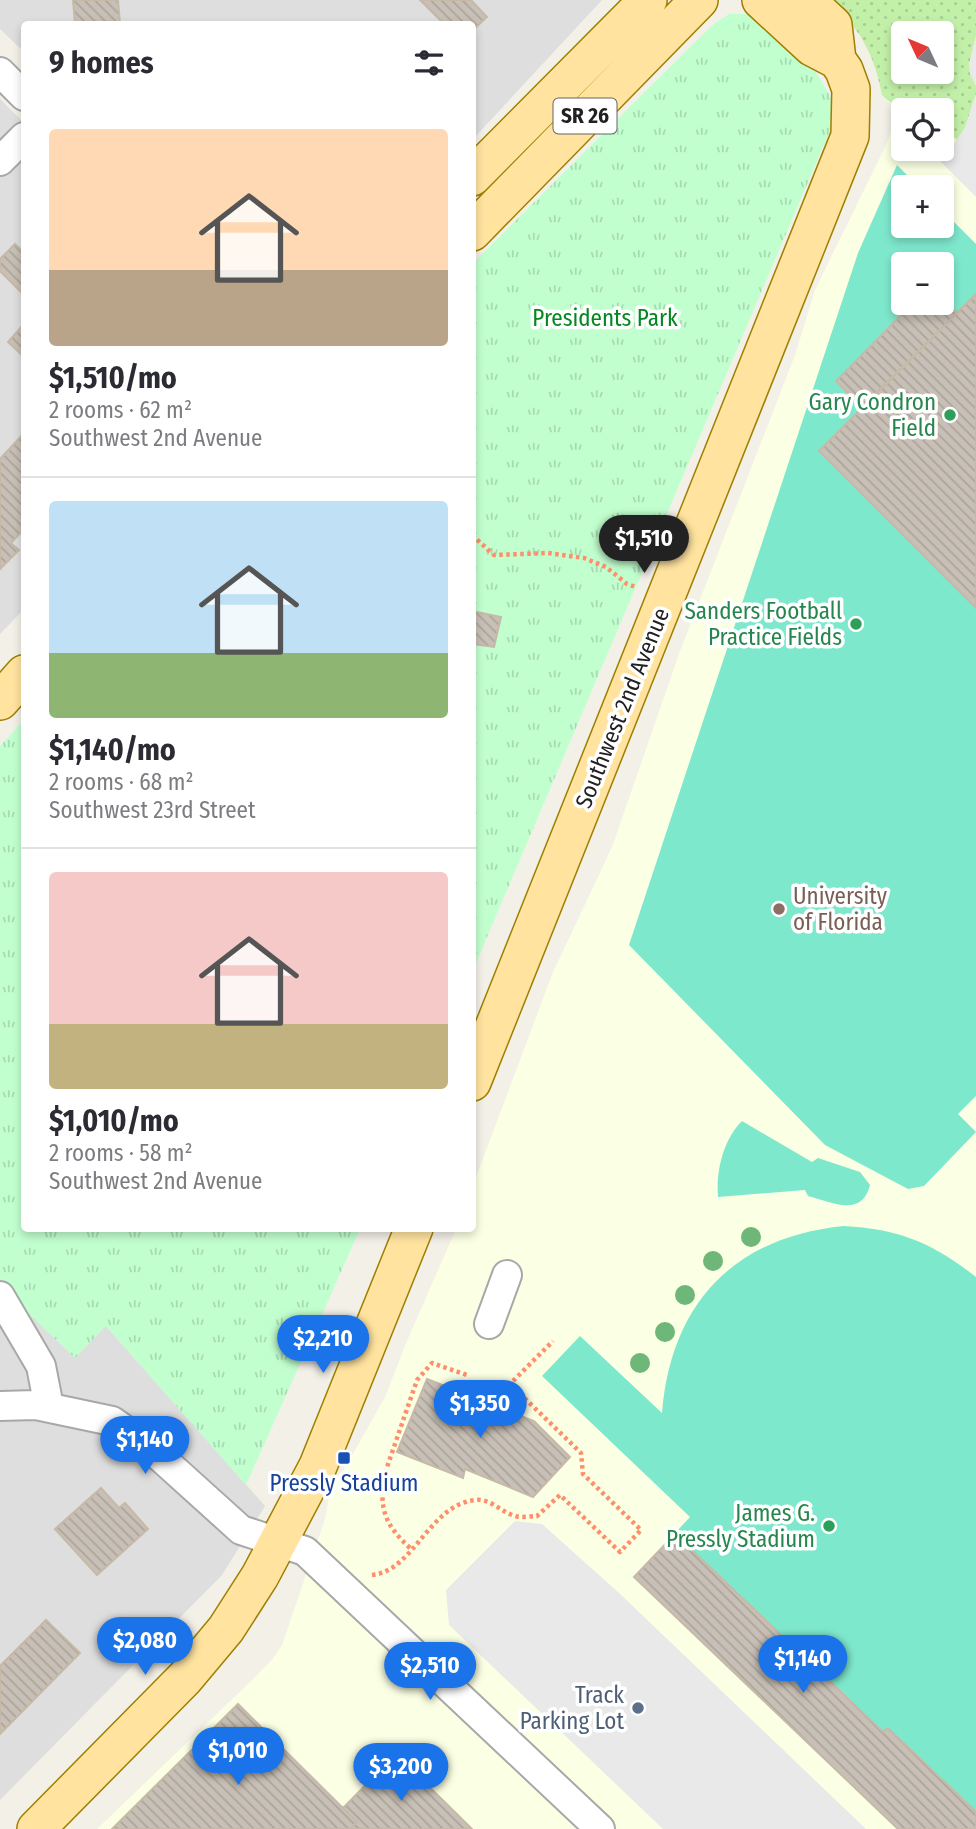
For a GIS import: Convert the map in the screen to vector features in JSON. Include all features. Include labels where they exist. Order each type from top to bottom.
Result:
[{"type":"main road","name":"SR 26","points":[[476,173],[648,0]]},
{"type":"main road","name":"SR 26","points":[[476,228],[699,0]]},
{"type":"main road","points":[[761,0],[812,47],[837,60]]},
{"type":"main road","name":"Southwest 2nd Avenue","points":[[476,1072],[845,150],[852,123],[848,77],[837,60],[833,25],[806,0]]},
{"type":"main road","points":[[0,701],[21,677]]},
{"type":"main road","points":[[36,1829],[193,1668],[226,1629],[260,1577],[318,1466],[412,1232]]},
{"type":"street","points":[[0,72],[21,93]]},
{"type":"street","points":[[0,161],[21,139]]},
{"type":"street","points":[[489,1324],[507,1275]]},
{"type":"street","points":[[0,1296],[41,1366],[48,1407]]},
{"type":"street","points":[[0,1406],[36,1405],[112,1420],[148,1446],[241,1530],[305,1551],[600,1829]]},
{"type":"path","points":[[476,539],[494,555],[548,553],[597,562],[628,584],[646,591]]},
{"type":"path","points":[[371,1576],[388,1570],[450,1508],[479,1499],[515,1516],[537,1516],[559,1495],[620,1552],[640,1530],[583,1474],[581,1453],[510,1384],[552,1341]]},
{"type":"path","points":[[410,1548],[389,1527],[385,1516],[382,1489],[385,1473],[417,1380],[432,1363],[467,1375]]},
{"type":"shaded area","points":[[0,0],[602,0],[476,136],[476,21],[21,21],[21,49],[0,29]]},
{"type":"shaded area","name":"University of Florida","points":[[976,0],[976,1829],[97,1829],[251,1681],[271,1661],[282,1645],[325,1519],[329,1496],[385,1397],[455,1232],[476,1232],[476,1177],[553,972],[612,847],[680,651],[795,355],[815,290],[891,133],[891,161],[954,161],[954,98],[891,98],[889,102],[882,95],[876,67],[865,41],[844,14]]},
{"type":"shaded area","points":[[976,36],[976,86],[969,65]]},
{"type":"shaded area","points":[[976,94],[976,197],[941,162],[954,161],[954,144],[965,128]]},
{"type":"shaded area","points":[[0,99],[21,120],[21,612],[0,634]]},
{"type":"shaded area","points":[[0,1286],[106,1326],[265,1506],[222,1575],[0,1800]]},
{"type":"shaded area","name":"Track Parking Lot","points":[[515,1521],[542,1524],[618,1592],[866,1829],[663,1829],[449,1625],[446,1590]]},
{"type":"green space","points":[[829,0],[976,0],[976,36],[969,65],[976,94],[965,128],[957,140],[954,137],[954,98],[888,100],[882,95],[870,54],[849,21]]},
{"type":"green space","name":"Presidents Park","points":[[729,14],[748,14],[768,23],[816,72],[831,98],[831,128],[476,963],[476,260],[714,24]]},
{"type":"green space","name":"Sanders Football Practice Fields","points":[[897,165],[907,175],[893,175]]},
{"type":"green space","name":"Sanders Football Practice Fields","points":[[891,179],[891,238],[954,238],[954,222],[976,244],[976,1096],[958,1114],[976,1132],[924,1186],[908,1189],[825,1145],[629,945],[858,253]]},
{"type":"green space","points":[[21,723],[21,1232],[359,1232],[246,1485],[106,1326],[75,1358],[0,1286],[0,746]]},
{"type":"green space","points":[[742,1121],[812,1162],[818,1158],[860,1172],[870,1185],[866,1195],[853,1205],[836,1204],[808,1196],[805,1190],[718,1197],[722,1156],[730,1137]]},
{"type":"green space","name":"James G. Pressly Stadium","points":[[844,1226],[899,1234],[945,1255],[976,1277],[976,1829],[898,1829],[634,1577],[690,1517],[542,1376],[580,1336],[662,1413],[668,1374],[679,1339],[695,1308],[715,1282],[740,1261],[770,1244],[805,1233]]},
{"type":"building","points":[[73,0],[118,0],[120,21],[75,21]]},
{"type":"building","points":[[420,0],[471,0],[487,17],[476,27],[476,21],[441,21]]},
{"type":"building","points":[[15,244],[21,250],[21,292],[0,271],[0,259]]},
{"type":"building","points":[[976,294],[976,608],[819,451]]},
{"type":"building","points":[[954,310],[957,313],[862,407],[836,381],[901,315],[954,315]]},
{"type":"building","points":[[21,327],[21,354],[8,342]]},
{"type":"building","points":[[21,436],[21,532],[11,543],[19,550],[0,569],[0,459]]},
{"type":"building","points":[[476,612],[501,617],[494,647],[476,645]]},
{"type":"building","points":[[427,1379],[534,1421],[570,1457],[533,1497],[465,1469],[463,1478],[397,1452]]},
{"type":"building","points":[[101,1488],[119,1508],[125,1503],[148,1529],[97,1575],[55,1529]]},
{"type":"building","points":[[675,1534],[883,1732],[888,1728],[976,1812],[976,1829],[898,1829],[634,1577]]},
{"type":"building","points":[[46,1620],[80,1653],[0,1734],[0,1666]]},
{"type":"building","points":[[238,1704],[357,1822],[350,1829],[112,1829]]},
{"type":"building","points":[[396,1754],[472,1829],[350,1829],[357,1822],[343,1808]]},
{"type":"place","name":"Gary Condron Field","points":[[950,415]]},
{"type":"place","name":"Sanders Football Practice Fields","points":[[856,624]]},
{"type":"place","name":"University of Florida","points":[[779,909]]},
{"type":"place","name":"Pressly Stadium","points":[[344,1458]]},
{"type":"place","name":"James G. Pressly Stadium","points":[[829,1526]]},
{"type":"place","name":"Track Parking Lot","points":[[638,1708]]}]
